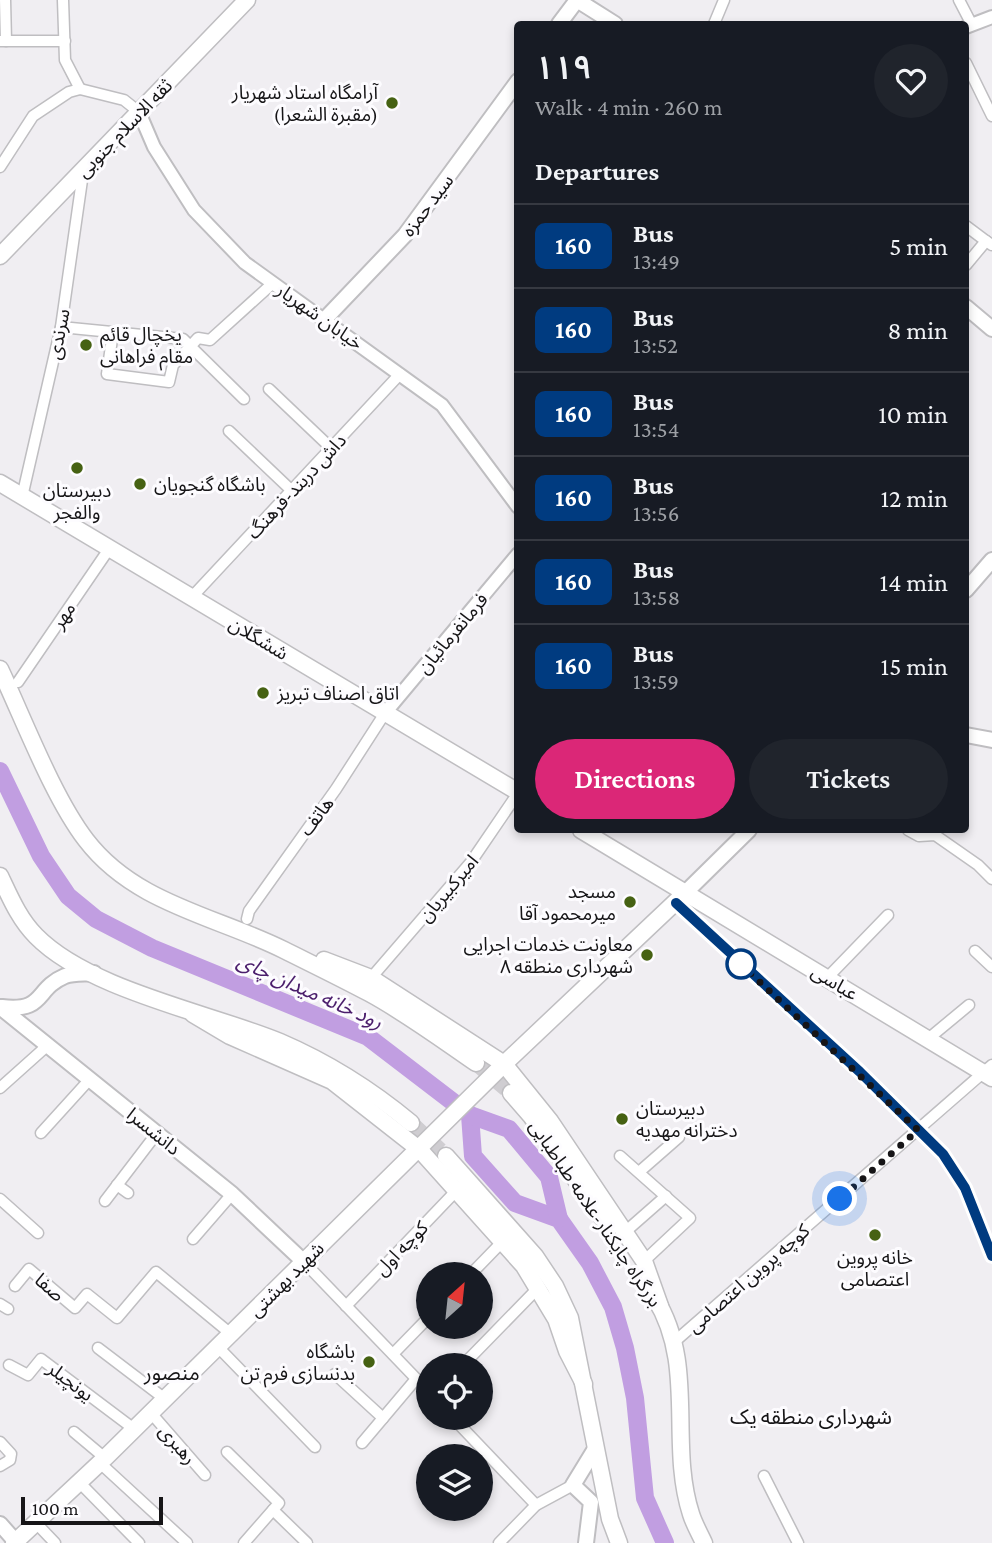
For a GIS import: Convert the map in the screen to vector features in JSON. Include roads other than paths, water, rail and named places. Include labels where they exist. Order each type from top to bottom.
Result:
[{"type":"main road","name":"ثقه الاسلام جنوبی","points":[[0,256],[247,0]]},
{"type":"main road","points":[[561,21],[577,0],[610,21]]},
{"type":"main road","name":"سید حمزه","points":[[326,320],[405,235],[514,86]]},
{"type":"main road","points":[[969,310],[992,329]]},
{"type":"main road","name":"ششگلان","points":[[0,483],[514,791]]},
{"type":"main road","points":[[969,587],[992,560]]},
{"type":"main road","points":[[0,669],[66,808],[86,841],[112,866],[150,894],[193,915],[371,978],[504,1065],[550,1121],[644,1261],[660,1306]]},
{"type":"main road","points":[[969,736],[992,740]]},
{"type":"main road","points":[[585,833],[681,898]]},
{"type":"main road","points":[[504,1065],[746,833]]},
{"type":"main road","points":[[0,876],[18,913],[35,935],[57,954],[94,973],[193,1014],[242,1027],[334,1066],[370,1089],[411,1122]]},
{"type":"main road","name":"عباسى","points":[[681,898],[827,978],[989,1072]]},
{"type":"main road","points":[[280,948],[372,994],[476,1063]]},
{"type":"main road","points":[[0,1007],[20,1009],[33,1005],[53,983],[67,975],[94,973]]},
{"type":"main road","name":"دانشسرا","points":[[0,1007],[232,1194],[303,1261]]},
{"type":"main road","points":[[193,1014],[230,1036],[332,1081],[420,1150],[503,1241],[539,1287],[584,1384]]},
{"type":"main road","name":"شهید بهشتى","points":[[15,1542],[103,1461],[504,1065]]},
{"type":"main road","name":"بزرگراه چایکنار-علامه طباطبایی","points":[[511,1093],[531,1116],[599,1213],[660,1306],[681,1371],[683,1470],[691,1514],[704,1543]]},
{"type":"main road","points":[[446,1156],[535,1256],[555,1286],[570,1318],[610,1519],[619,1543]]},
{"type":"main road","points":[[586,1543],[591,1502],[573,1485],[596,1448]]},
{"type":"main road","points":[[0,1524],[15,1542]]},
{"type":"street","points":[[5,0],[3,41],[65,41]]},
{"type":"street","points":[[63,0],[65,60],[80,89]]},
{"type":"street","points":[[715,21],[724,0]]},
{"type":"street","points":[[959,0],[967,21]]},
{"type":"street","points":[[969,26],[992,17]]},
{"type":"street","points":[[969,70],[992,116]]},
{"type":"street","points":[[0,167],[33,116],[69,92],[80,89],[124,100],[139,112]]},
{"type":"street","name":"خیابان شهریار","points":[[139,112],[154,147],[194,210],[245,263],[442,405],[514,502]]},
{"type":"street","name":"سرندی","points":[[22,497],[61,327],[83,169]]},
{"type":"street","points":[[969,228],[989,243],[969,262]]},
{"type":"street","points":[[113,332],[107,374],[169,382],[173,365],[198,338],[210,340],[273,283]]},
{"type":"street","points":[[61,327],[183,339],[244,399]]},
{"type":"street","name":"داش دربند-فرهنگ","points":[[191,598],[400,374]]},
{"type":"street","points":[[269,389],[331,448]]},
{"type":"street","points":[[229,431],[291,490]]},
{"type":"street","name":"مهر","points":[[18,682],[109,549]]},
{"type":"street","name":"فرمانفرمائیان","points":[[385,713],[514,559]]},
{"type":"street","name":"هاتف","points":[[247,919],[249,911],[336,789],[385,713]]},
{"type":"street","name":"امیرکبیریان","points":[[371,978],[471,862],[514,799]]},
{"type":"street","points":[[914,833],[919,836],[935,835],[978,865],[992,879]]},
{"type":"street","points":[[681,898],[918,1130],[958,1176],[992,1257]]},
{"type":"street","points":[[827,978],[888,915]]},
{"type":"street","points":[[975,951],[992,967]]},
{"type":"street","points":[[928,1039],[969,1005]]},
{"type":"street","points":[[0,1088],[48,1045]]},
{"type":"street","name":"کوچه پروین اعتصامی","points":[[673,1343],[918,1130],[989,1072]]},
{"type":"street","points":[[41,1133],[90,1079]]},
{"type":"street","points":[[105,1201],[157,1133]]},
{"type":"street","points":[[639,1172],[679,1137]]},
{"type":"street","points":[[620,1156],[690,1218],[644,1261]]},
{"type":"street","points":[[117,1185],[128,1194]]},
{"type":"street","name":"کوچه اول","points":[[346,1306],[457,1190]]},
{"type":"street","points":[[193,1239],[232,1194]]},
{"type":"street","points":[[625,1232],[666,1196]]},
{"type":"street","points":[[0,1199],[38,1233]]},
{"type":"street","points":[[483,1262],[503,1241]]},
{"type":"street","points":[[303,1261],[416,1379],[362,1443]]},
{"type":"street","name":"صفا","points":[[15,1286],[29,1269],[75,1308],[87,1294],[117,1318],[156,1272],[231,1334]]},
{"type":"street","points":[[475,1353],[539,1287]]},
{"type":"street","points":[[393,1354],[416,1330]]},
{"type":"street","points":[[218,1347],[315,1447]]},
{"type":"street","points":[[98,1348],[165,1399]]},
{"type":"street","name":"یونچیلر","points":[[9,1365],[32,1378],[41,1359],[134,1429]]},
{"type":"street","points":[[335,1374],[383,1418]]},
{"type":"street","name":"رهبری","points":[[150,1413],[205,1475]]},
{"type":"street","points":[[464,1430],[536,1505]]},
{"type":"street","points":[[74,1432],[187,1543]]},
{"type":"street","points":[[0,1442],[11,1454],[10,1460],[0,1466]]},
{"type":"street","points":[[227,1452],[279,1503],[244,1543]]},
{"type":"street","points":[[764,1476],[797,1543]]},
{"type":"street","points":[[79,1482],[139,1543]]},
{"type":"street","points":[[499,1543],[536,1505],[573,1485]]},
{"type":"street","points":[[272,1510],[307,1543]]},
{"type":"street","points":[[36,1523],[55,1543]]},
{"type":"waterway","name":"رود خانه میدان چای","points":[[0,771],[41,856],[68,896],[96,919],[152,948],[368,1037],[470,1115],[473,1156],[515,1203],[559,1219],[590,1263],[613,1307],[635,1398],[645,1498],[665,1543]]},
{"type":"waterway","points":[[470,1115],[509,1129],[549,1177],[559,1219]]},
{"type":"tunnel","points":[[476,1063],[511,1093]]},
{"type":"tunnel","points":[[411,1123],[446,1156]]},
{"type":"place","name":"آرامگاه استاد شهریار (مقبرة الشعرا)","points":[[392,103]]},
{"type":"place","name":"یخچال قائم مقام فراهانی","points":[[86,345]]},
{"type":"place","name":"دبیرستان والفجر","points":[[77,468]]},
{"type":"place","name":"باشگاه گنجویان","points":[[140,484]]},
{"type":"place","name":"اتاق اصناف تبریز","points":[[263,693]]},
{"type":"place","name":"مسجد میرمحمود آقا","points":[[630,902]]},
{"type":"place","name":"معاونت خدمات اجرایی شهرداری منطقه ۸","points":[[647,955]]},
{"type":"place","name":"دبیرستان دخترانه مهدیه","points":[[622,1119]]},
{"type":"place","name":"خانه پروین اعتصامی","points":[[875,1235]]},
{"type":"place","name":"باشگاه بدنسازی فرم تن","points":[[369,1362]]},
{"type":"district","name":"منصور","points":[[172,1373]]},
{"type":"district","name":"شهرداری منطقه یک","points":[[811,1417]]}]
